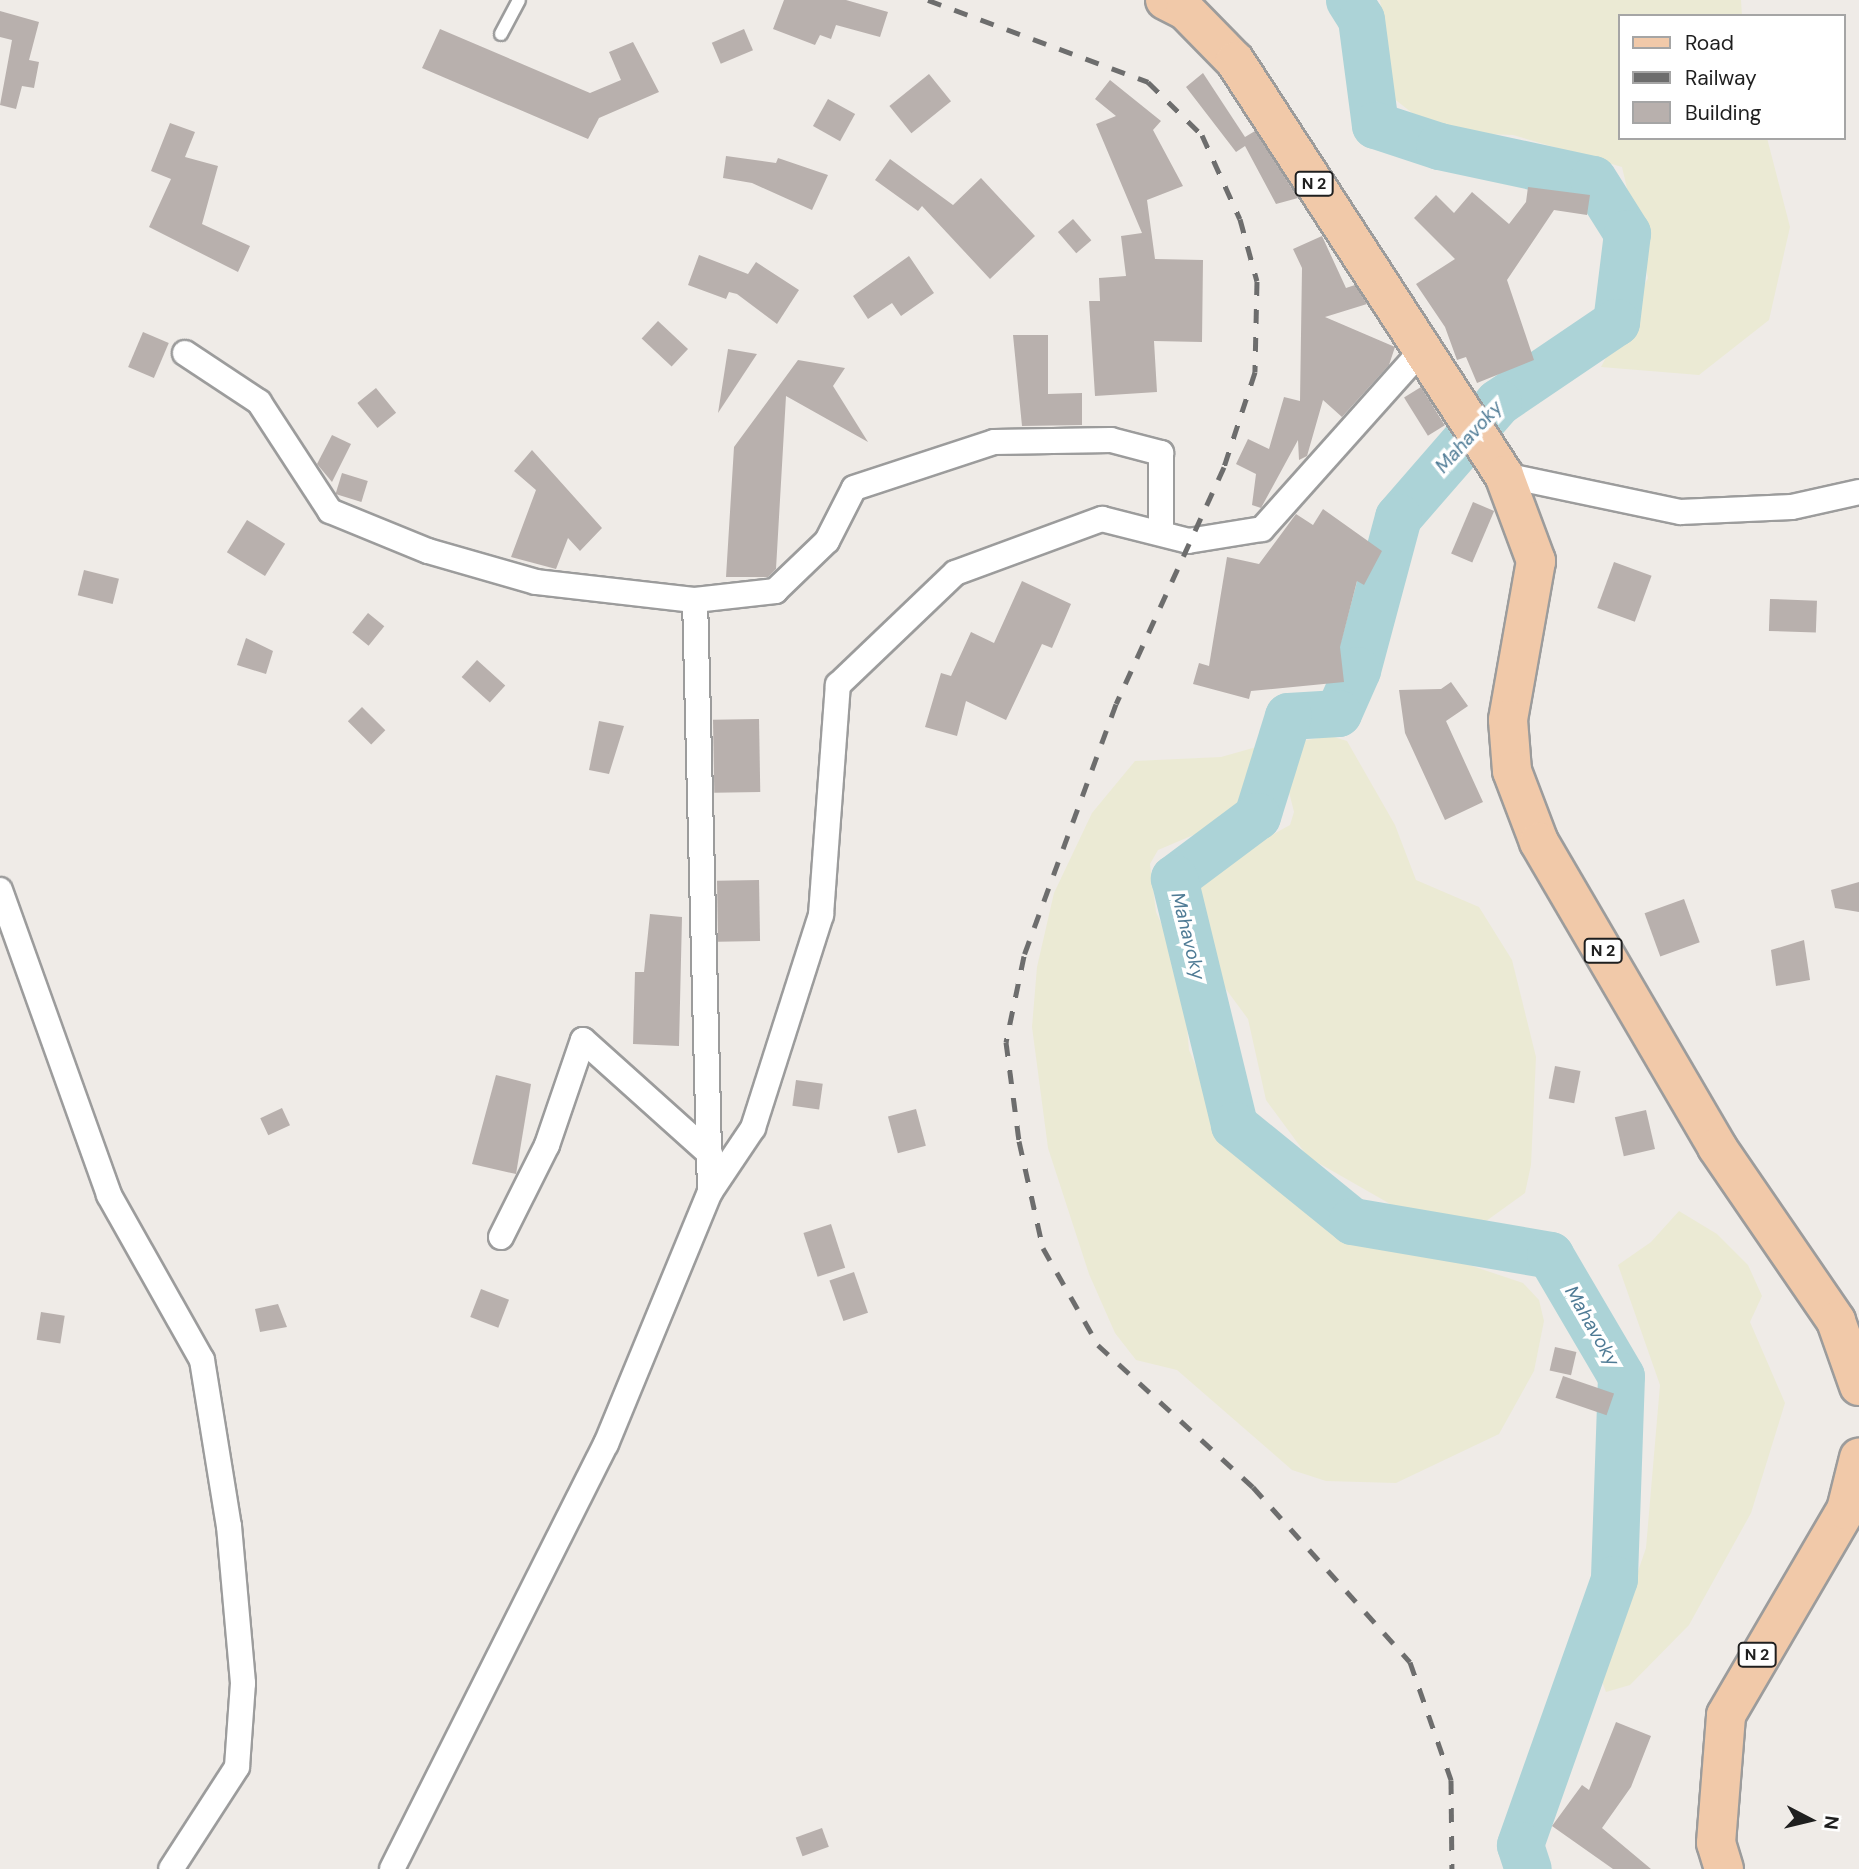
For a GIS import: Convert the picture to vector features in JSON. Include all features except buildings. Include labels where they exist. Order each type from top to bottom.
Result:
[{"type":"main road","name":"N 2","points":[[1166,0],[1185,10],[1235,61],[1504,475],[1536,561],[1508,720],[1512,771],[1539,842],[1717,1147],[1836,1321],[1859,1385]]},
{"type":"main road","name":"N 2","points":[[1724,1869],[1716,1843],[1726,1715],[1846,1510],[1859,1458]]},
{"type":"street","points":[[392,1869],[606,1444],[710,1192],[753,1128],[821,915],[838,685],[956,573],[1102,519],[1188,541],[1262,529],[1421,351]]},
{"type":"street","points":[[185,353],[259,402],[330,511],[428,551],[536,582],[695,600],[775,591],[827,541],[854,488],[994,442],[1111,440],[1161,453],[1161,534]]},
{"type":"street","points":[[1504,475],[1680,513],[1792,507],[1859,492]]},
{"type":"street","points":[[695,600],[710,1192]]},
{"type":"street","points":[[0,890],[109,1195],[204,1373],[229,1526],[243,1683],[237,1767],[171,1869]]},
{"type":"street","points":[[501,1237],[547,1145],[583,1040],[710,1154]]},
{"type":"lane","points":[[501,34],[519,0]]},
{"type":"green space","points":[[1380,0],[1741,0],[1742,14],[1618,14],[1618,140],[1768,140],[1790,227],[1769,320],[1699,375],[1601,367],[1648,278],[1622,167],[1513,135],[1436,132],[1392,97]]},
{"type":"green space","points":[[1331,736],[1347,741],[1395,825],[1416,880],[1479,907],[1512,960],[1536,1057],[1531,1165],[1525,1193],[1482,1224],[1448,1224],[1399,1209],[1308,1157],[1266,1100],[1248,1019],[1206,962],[1194,899],[1205,872],[1290,825],[1294,812],[1282,764],[1289,743]]},
{"type":"green space","points":[[1260,746],[1253,796],[1224,822],[1158,850],[1150,864],[1156,912],[1182,970],[1189,1050],[1227,1140],[1320,1215],[1523,1283],[1539,1300],[1544,1321],[1534,1371],[1499,1434],[1396,1483],[1326,1481],[1292,1470],[1177,1370],[1136,1360],[1115,1333],[1089,1274],[1048,1148],[1032,1027],[1037,967],[1054,893],[1092,813],[1135,761],[1221,757]]},
{"type":"green space","points":[[1679,1211],[1717,1234],[1748,1265],[1762,1296],[1750,1322],[1785,1403],[1751,1513],[1689,1625],[1630,1685],[1606,1692],[1601,1679],[1646,1548],[1660,1385],[1618,1265],[1651,1242]]},
{"type":"waterway","name":"Mahavoky","points":[[1349,0],[1361,19],[1375,125],[1439,146],[1593,179],[1627,233],[1616,322],[1498,402],[1398,517],[1357,670],[1338,713],[1288,716],[1257,816],[1174,878],[1234,1125],[1352,1221],[1550,1255],[1621,1376],[1614,1579],[1520,1845],[1528,1869]]},
{"type":"railway","points":[[928,0],[1148,82],[1202,135],[1240,219],[1257,281],[1255,372],[1224,467],[1116,704],[1024,956],[1006,1042],[1019,1141],[1043,1248],[1098,1345],[1253,1487],[1410,1662],[1451,1780],[1452,1869]]}]
